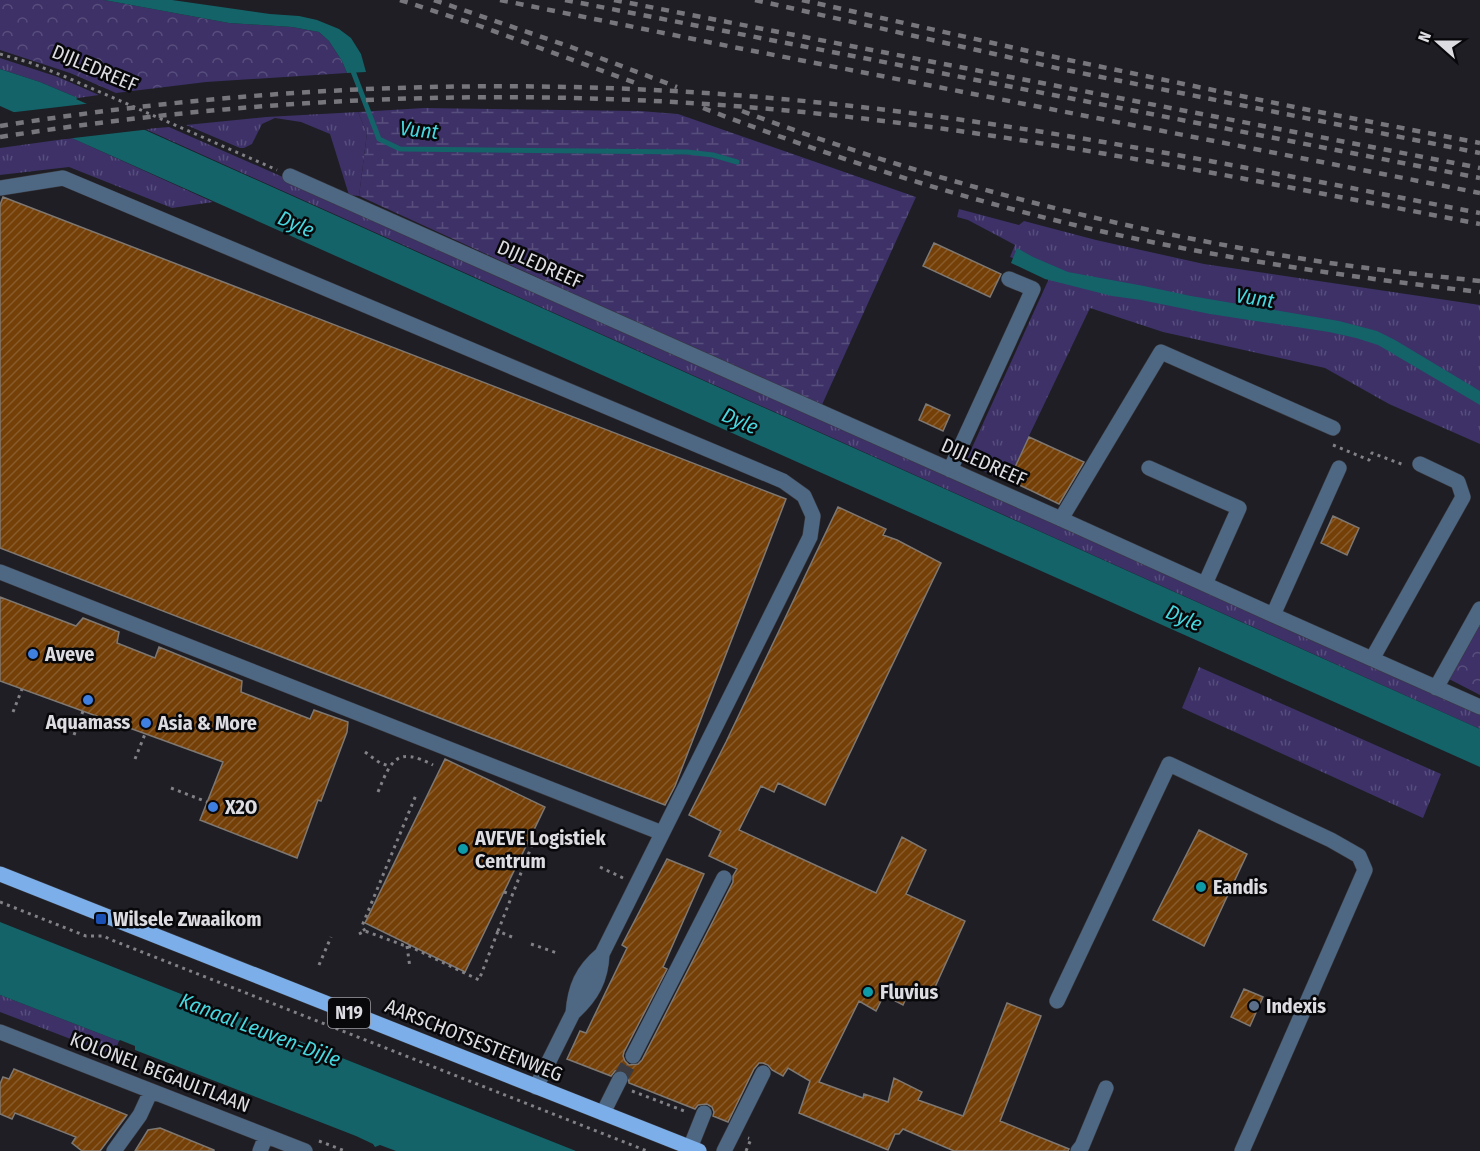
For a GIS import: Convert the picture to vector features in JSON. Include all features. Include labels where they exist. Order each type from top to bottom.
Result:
[{"type":"main road","name":"AARSCHOTSESTEENWEG","points":[[0,874],[694,1149]]},
{"type":"street","name":"DIJLEDREEF","points":[[290,176],[1480,707]]},
{"type":"street","points":[[0,188],[63,178],[772,476],[804,496],[813,516],[810,537],[602,954],[601,971],[592,991],[586,1001],[573,1013],[536,1087]]},
{"type":"street","points":[[950,470],[1033,289],[1009,279]]},
{"type":"street","points":[[1061,519],[1161,352],[1333,428]]},
{"type":"street","points":[[1372,660],[1463,497],[1458,482],[1420,464]]},
{"type":"street","points":[[1149,468],[1239,508],[1205,584]]},
{"type":"street","points":[[1273,615],[1339,468]]},
{"type":"street","points":[[0,572],[662,833]]},
{"type":"street","points":[[1436,688],[1480,609]]},
{"type":"street","points":[[1057,1001],[1169,764],[1331,840],[1359,856],[1365,870],[1242,1151]]},
{"type":"street","points":[[633,1056],[724,878]]},
{"type":"street","name":"KOLONEL BEGAULTLAAN","points":[[0,1032],[152,1091],[274,1142],[305,1151]]},
{"type":"street","points":[[724,1151],[763,1072]]},
{"type":"street","points":[[603,1113],[614,1088],[623,1084]]},
{"type":"street","points":[[1078,1151],[1106,1088]]},
{"type":"street","points":[[114,1151],[140,1115],[152,1091]]},
{"type":"street","points":[[694,1149],[698,1113]]},
{"type":"street","points":[[260,1151],[274,1142]]},
{"type":"path","name":"DIJLEDREEF","points":[[0,54],[66,77],[290,176]]},
{"type":"path","points":[[1333,428],[1327,442],[1369,460],[1372,453],[1406,466],[1420,464]]},
{"type":"path","points":[[13,712],[22,689]]},
{"type":"path","points":[[74,735],[82,711]]},
{"type":"path","points":[[135,759],[145,734]]},
{"type":"path","points":[[365,752],[380,763],[389,766]]},
{"type":"path","points":[[378,792],[389,766],[400,758],[417,757],[433,765]]},
{"type":"path","points":[[171,788],[207,802]]},
{"type":"path","points":[[416,795],[362,926],[365,931],[407,946],[479,980],[536,835]]},
{"type":"path","points":[[600,867],[623,878]]},
{"type":"path","points":[[504,892],[513,895]]},
{"type":"path","points":[[2,896],[0,902],[86,936],[104,936],[646,1151]]},
{"type":"path","points":[[359,934],[365,931]]},
{"type":"path","points":[[498,931],[512,937]]},
{"type":"path","points":[[319,965],[331,937]]},
{"type":"path","points":[[531,944],[557,954]]},
{"type":"path","points":[[407,946],[410,968]]},
{"type":"path","points":[[623,1084],[698,1113]]},
{"type":"green space","points":[[0,0],[104,0],[229,23],[292,27],[319,32],[329,41],[347,73],[206,82],[116,93],[70,73],[0,50]]},
{"type":"green space","points":[[0,58],[58,77],[99,95],[78,98],[0,69]]},
{"type":"green space","points":[[424,108],[640,111],[678,114],[916,197],[821,407],[359,196],[367,133],[358,112]]},
{"type":"green space","points":[[358,112],[367,133],[359,196],[349,195],[330,134],[301,122],[275,118],[262,124],[252,144],[244,148],[186,125],[266,117]]},
{"type":"green space","points":[[169,127],[1480,715],[1480,729],[145,129]]},
{"type":"green space","points":[[72,138],[213,202],[172,208],[69,167],[0,175],[0,148]]},
{"type":"green space","points":[[959,209],[1019,225],[1024,221],[1204,264],[1480,305],[1480,444],[1389,404],[1325,368],[1163,332],[1090,308],[1007,482],[965,463],[1052,272],[1010,257],[1015,245],[968,220],[957,217]]},
{"type":"green space","points":[[1480,623],[1480,695],[1449,679]]},
{"type":"green space","points":[[1199,667],[1441,774],[1423,818],[1182,708]]},
{"type":"green space","points":[[0,995],[119,1041],[117,1046],[135,1053],[131,1062],[0,1012]]},
{"type":"water","points":[[104,0],[172,0],[317,20],[339,29],[351,38],[361,54],[366,72],[347,73],[329,41],[319,32],[292,27],[229,23]]},
{"type":"water","name":"Dyle","points":[[0,69],[78,98],[76,99],[1480,729],[1480,767],[0,106]]},
{"type":"water","points":[[1017,248],[1068,272],[1339,321],[1377,331],[1480,391],[1480,405],[1378,345],[1329,332],[1112,296],[1045,279],[1011,263]]},
{"type":"water","name":"Kanaal Leuven-Dijle","points":[[0,922],[576,1151],[396,1151],[380,1145],[375,1147],[356,1136],[135,1050],[135,1046],[0,995]]},
{"type":"pier","points":[[93,103],[151,129],[65,139],[7,113]]},
{"type":"building","points":[[3,197],[786,499],[675,786],[665,805],[0,548],[0,205]]},
{"type":"building","points":[[934,243],[1001,274],[990,297],[923,266]]},
{"type":"building","points":[[926,404],[950,415],[943,431],[919,420]]},
{"type":"building","points":[[1029,437],[1084,462],[1059,504],[1009,480]]},
{"type":"building","points":[[838,507],[886,529],[883,535],[941,563],[825,805],[778,783],[774,792],[761,786],[739,830],[876,893],[902,837],[926,850],[906,894],[965,921],[930,998],[910,989],[903,1005],[884,995],[876,1011],[859,1001],[819,1082],[863,1098],[864,1094],[888,1102],[894,1078],[922,1092],[918,1100],[963,1116],[1007,1003],[1041,1016],[1000,1121],[1069,1149],[1068,1151],[954,1151],[903,1129],[899,1134],[895,1134],[888,1150],[799,1113],[810,1081],[788,1068],[783,1076],[763,1063],[759,1063],[754,1069],[728,1122],[713,1116],[712,1107],[707,1104],[698,1105],[695,1109],[629,1083],[628,1074],[624,1070],[615,1071],[611,1076],[567,1059],[580,1031],[586,1033],[627,948],[622,945],[667,859],[704,874],[663,967],[667,969],[624,1052],[623,1056],[629,1065],[638,1064],[642,1060],[733,882],[737,869],[709,856],[721,831],[689,815]]},
{"type":"building","points":[[1333,516],[1359,528],[1347,555],[1321,543]]},
{"type":"building","points":[[0,597],[76,626],[83,618],[119,632],[117,643],[155,658],[159,647],[242,681],[241,692],[310,719],[314,710],[348,722],[347,732],[321,801],[318,800],[297,858],[200,820],[223,762],[0,681]]},
{"type":"building","name":"AVEVE Logistiek Centrum","points":[[445,759],[545,807],[465,972],[365,923]]},
{"type":"building","name":"Eandis","points":[[1199,830],[1247,854],[1204,946],[1153,920]]},
{"type":"building","points":[[1244,989],[1263,997],[1250,1026],[1231,1017]]},
{"type":"building","points":[[14,1069],[127,1115],[100,1151],[82,1151],[72,1143],[76,1137],[15,1113],[12,1119],[0,1114],[0,1084],[3,1077],[9,1079]]},
{"type":"building","points":[[160,1128],[214,1151],[135,1151],[148,1130]]},
{"type":"waterway","name":"Vunt","points":[[351,66],[379,139],[400,149],[687,152],[713,155],[737,162]]},
{"type":"tunnel","points":[[620,1079],[633,1056]]},
{"type":"railway","points":[[400,0],[477,25],[641,85]]},
{"type":"railway","points":[[434,0],[571,47],[677,87]]},
{"type":"railway","points":[[500,0],[1480,193]]},
{"type":"railway","points":[[565,0],[1480,178]]},
{"type":"railway","points":[[614,0],[1480,168]]},
{"type":"railway","points":[[755,0],[1061,69],[1480,153]]},
{"type":"railway","points":[[802,0],[1064,59],[1480,143]]},
{"type":"railway","points":[[0,126],[213,99],[319,91],[532,86],[638,89],[852,106],[1009,127],[1167,153],[1480,213]]},
{"type":"railway","points":[[0,137],[95,123],[287,104],[480,97],[674,102],[859,118],[1038,143],[1215,173],[1480,224]]},
{"type":"railway","points":[[703,108],[797,143],[893,174],[989,203],[1087,228],[1185,249],[1283,266],[1480,292]]},
{"type":"railway","points":[[742,111],[942,178],[1147,230],[1286,256],[1480,281]]},
{"type":"place","name":"Aveve","points":[[33,654]]},
{"type":"place","name":"Aquamass","points":[[88,700]]},
{"type":"place","name":"Asia & More","points":[[146,723]]},
{"type":"place","name":"X2O","points":[[213,807]]},
{"type":"place","name":"AVEVE Logistiek Centrum","points":[[463,849]]},
{"type":"place","name":"Eandis","points":[[1201,887]]},
{"type":"place","name":"Wilsele Zwaaikom","points":[[101,919]]},
{"type":"place","name":"Fluvius","points":[[868,992]]},
{"type":"place","name":"Indexis","points":[[1254,1006]]}]
